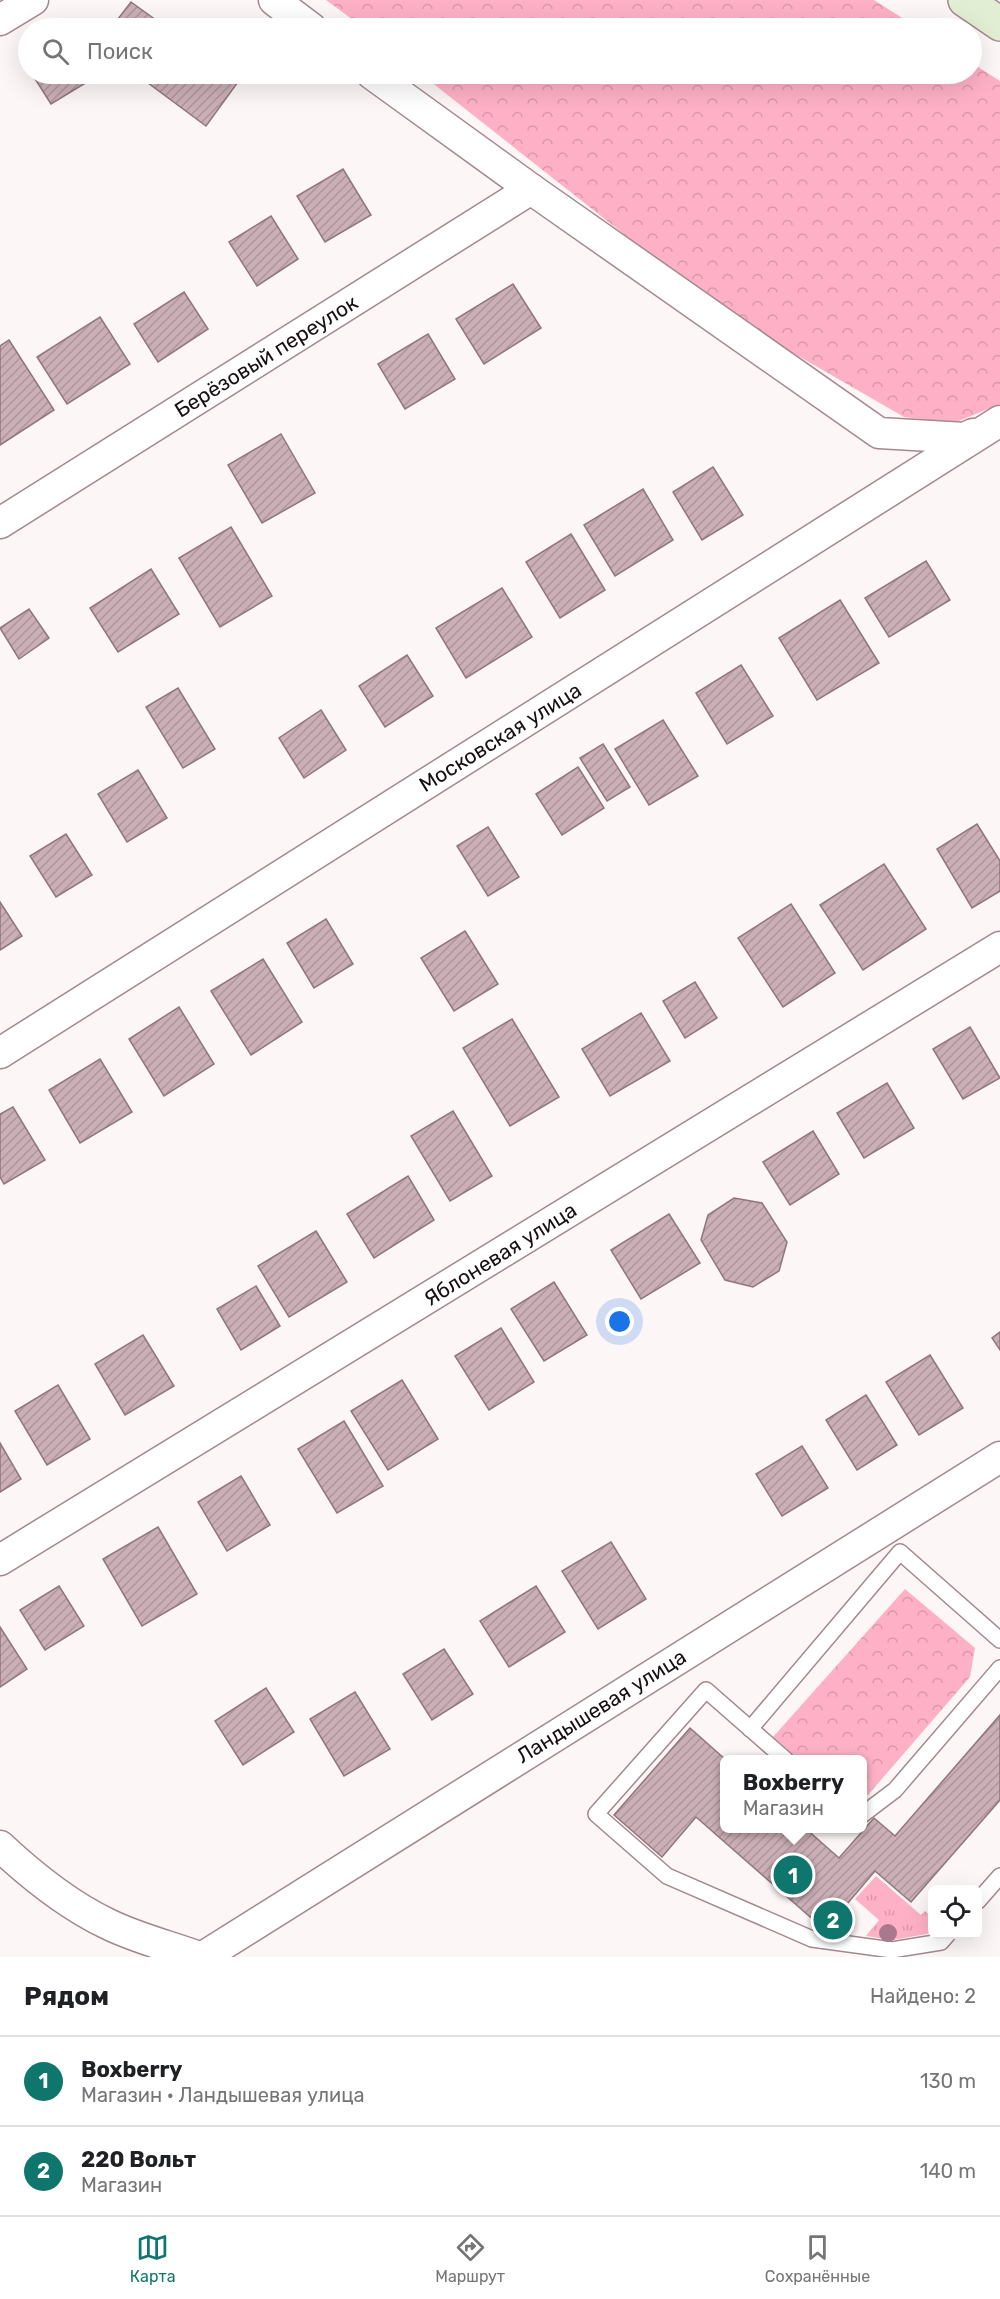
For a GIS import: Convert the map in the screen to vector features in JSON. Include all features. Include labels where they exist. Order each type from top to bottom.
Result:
[{"type":"main road","points":[[965,0],[1000,24]]},
{"type":"street","points":[[0,21],[33,0]]},
{"type":"street","points":[[274,0],[298,18]]},
{"type":"street","points":[[386,84],[531,189],[879,433],[965,438],[1000,420]]},
{"type":"street","name":"Берёзовый переулок","points":[[0,523],[531,189]]},
{"type":"street","name":"Московская улица","points":[[0,1053],[1000,420]]},
{"type":"street","name":"Яблоневая улица","points":[[0,1560],[1000,947]]},
{"type":"street","name":"Ландышевая улица","points":[[201,1957],[1000,1457]]},
{"type":"street","points":[[0,1846],[22,1867],[63,1898],[108,1924],[201,1957]]},
{"type":"lane","points":[[750,1729],[900,1552],[1000,1640]]},
{"type":"lane","points":[[867,1811],[895,1790],[1000,1668]]},
{"type":"lane","points":[[780,1755],[706,1690],[596,1814],[667,1876],[812,1939],[892,1950],[941,1942],[944,1939]]},
{"type":"lane","points":[[982,1896],[1000,1876]]},
{"type":"green space","points":[[326,0],[874,0],[902,18],[350,18]]},
{"type":"green space","points":[[982,69],[1000,81],[1000,404],[954,423],[904,417],[769,339],[639,246],[434,84],[982,84]]},
{"type":"green space","points":[[905,1589],[975,1648],[970,1677],[868,1795],[867,1755],[793,1755],[773,1737]]},
{"type":"green space","points":[[876,1876],[921,1915],[925,1911],[928,1914],[928,1934],[893,1940],[866,1936],[879,1920],[855,1899]]},
{"type":"building","points":[[131,2],[153,18],[119,18]]},
{"type":"building","points":[[38,84],[84,84],[51,104]]},
{"type":"building","points":[[149,84],[237,84],[206,126]]},
{"type":"building","points":[[343,169],[371,215],[325,242],[297,196]]},
{"type":"building","points":[[271,216],[298,259],[257,286],[229,242]]},
{"type":"building","points":[[513,284],[541,328],[484,364],[456,319]]},
{"type":"building","points":[[184,292],[208,329],[158,362],[134,324]]},
{"type":"building","points":[[100,317],[130,364],[67,404],[37,357]]},
{"type":"building","points":[[428,334],[455,379],[405,409],[378,364]]},
{"type":"building","points":[[9,340],[54,410],[0,445],[0,346]]},
{"type":"building","points":[[281,434],[315,493],[262,523],[228,465]]},
{"type":"building","points":[[713,467],[743,515],[702,540],[673,492]]},
{"type":"building","points":[[643,489],[673,540],[615,576],[584,525]]},
{"type":"building","points":[[231,527],[272,596],[220,627],[179,558]]},
{"type":"building","points":[[571,534],[605,590],[560,618],[526,562]]},
{"type":"building","points":[[926,561],[950,600],[889,637],[865,598]]},
{"type":"building","points":[[151,569],[179,614],[118,652],[90,608]]},
{"type":"building","points":[[502,588],[532,637],[466,678],[436,628]]},
{"type":"building","points":[[840,600],[879,663],[817,700],[779,638]]},
{"type":"building","points":[[29,609],[49,638],[19,659],[0,628]]},
{"type":"building","points":[[407,655],[433,696],[385,727],[359,686]]},
{"type":"building","points":[[741,665],[773,716],[727,744],[696,693]]},
{"type":"building","points":[[178,688],[215,749],[183,768],[146,707]]},
{"type":"building","points":[[321,710],[346,750],[304,778],[279,738]]},
{"type":"building","points":[[663,720],[698,776],[649,805],[615,749]]},
{"type":"building","points":[[603,744],[630,787],[607,801],[580,758]]},
{"type":"building","points":[[578,767],[604,808],[562,835],[536,794]]},
{"type":"building","points":[[138,770],[167,818],[127,842],[98,794]]},
{"type":"building","points":[[977,824],[1000,861],[1000,891],[972,908],[937,849]]},
{"type":"building","points":[[488,827],[519,877],[488,896],[457,846]]},
{"type":"building","points":[[66,834],[92,875],[56,897],[30,856]]},
{"type":"building","points":[[884,864],[926,929],[863,970],[820,905]]},
{"type":"building","points":[[0,902],[22,936],[0,950]]},
{"type":"building","points":[[791,904],[835,973],[783,1007],[738,938]]},
{"type":"building","points":[[326,919],[353,964],[314,988],[287,943]]},
{"type":"building","points":[[465,931],[498,984],[454,1011],[421,958]]},
{"type":"building","points":[[263,959],[302,1022],[251,1055],[211,991]]},
{"type":"building","points":[[695,982],[717,1018],[685,1038],[663,1001]]},
{"type":"building","points":[[179,1007],[214,1064],[164,1096],[129,1039]]},
{"type":"building","points":[[641,1013],[670,1061],[610,1096],[582,1049]]},
{"type":"building","points":[[512,1019],[559,1097],[510,1126],[463,1048]]},
{"type":"building","points":[[970,1027],[1000,1078],[963,1099],[933,1049]]},
{"type":"building","points":[[100,1059],[132,1112],[80,1143],[49,1090]]},
{"type":"building","points":[[887,1083],[914,1128],[864,1158],[837,1113]]},
{"type":"building","points":[[13,1107],[45,1160],[4,1184],[0,1177],[0,1114]]},
{"type":"building","points":[[453,1111],[492,1176],[450,1201],[411,1136]]},
{"type":"building","points":[[813,1131],[839,1174],[790,1205],[763,1162]]},
{"type":"building","points":[[408,1176],[434,1220],[374,1258],[347,1214]]},
{"type":"building","points":[[734,1198],[762,1203],[787,1242],[779,1271],[753,1287],[725,1280],[701,1240],[708,1215]]},
{"type":"building","points":[[669,1214],[700,1263],[641,1299],[611,1250]]},
{"type":"building","points":[[316,1231],[347,1282],[289,1317],[258,1266]]},
{"type":"building","points":[[554,1282],[587,1335],[544,1361],[511,1309]]},
{"type":"building","points":[[256,1286],[280,1326],[241,1350],[217,1309]]},
{"type":"building","points":[[501,1328],[534,1382],[489,1410],[455,1356]]},
{"type":"building","points":[[1000,1332],[1000,1350],[992,1338]]},
{"type":"building","points":[[143,1335],[174,1386],[125,1415],[95,1364]]},
{"type":"building","points":[[930,1355],[963,1408],[919,1435],[886,1382]]},
{"type":"building","points":[[402,1380],[438,1439],[388,1470],[351,1411]]},
{"type":"building","points":[[58,1385],[90,1439],[47,1465],[15,1411]]},
{"type":"building","points":[[866,1395],[897,1445],[857,1470],[826,1420]]},
{"type":"building","points":[[344,1421],[383,1486],[337,1513],[298,1449]]},
{"type":"building","points":[[0,1443],[21,1479],[0,1492]]},
{"type":"building","points":[[802,1446],[828,1488],[782,1516],[756,1474]]},
{"type":"building","points":[[241,1476],[270,1525],[227,1551],[198,1502]]},
{"type":"building","points":[[158,1527],[197,1594],[142,1626],[103,1559]]},
{"type":"building","points":[[611,1542],[646,1599],[598,1629],[562,1571]]},
{"type":"building","points":[[59,1586],[84,1626],[45,1650],[20,1610]]},
{"type":"building","points":[[536,1586],[565,1632],[509,1667],[480,1621]]},
{"type":"building","points":[[0,1627],[27,1669],[0,1687]]},
{"type":"building","points":[[444,1649],[473,1694],[432,1720],[403,1674]]},
{"type":"building","points":[[266,1688],[294,1732],[243,1765],[215,1721]]},
{"type":"building","points":[[355,1692],[390,1749],[344,1776],[310,1719]]},
{"type":"building","points":[[1000,1715],[1000,1800],[911,1902],[875,1871],[825,1930],[696,1817],[662,1857],[614,1815],[690,1728],[720,1755],[720,1833],[811,1833],[839,1858],[861,1833],[867,1833],[867,1826],[874,1818],[895,1836]]},
{"type":"place","name":"Boxberry","points":[[793,1875]]},
{"type":"place","name":"220 Вольт","points":[[833,1920]]}]
